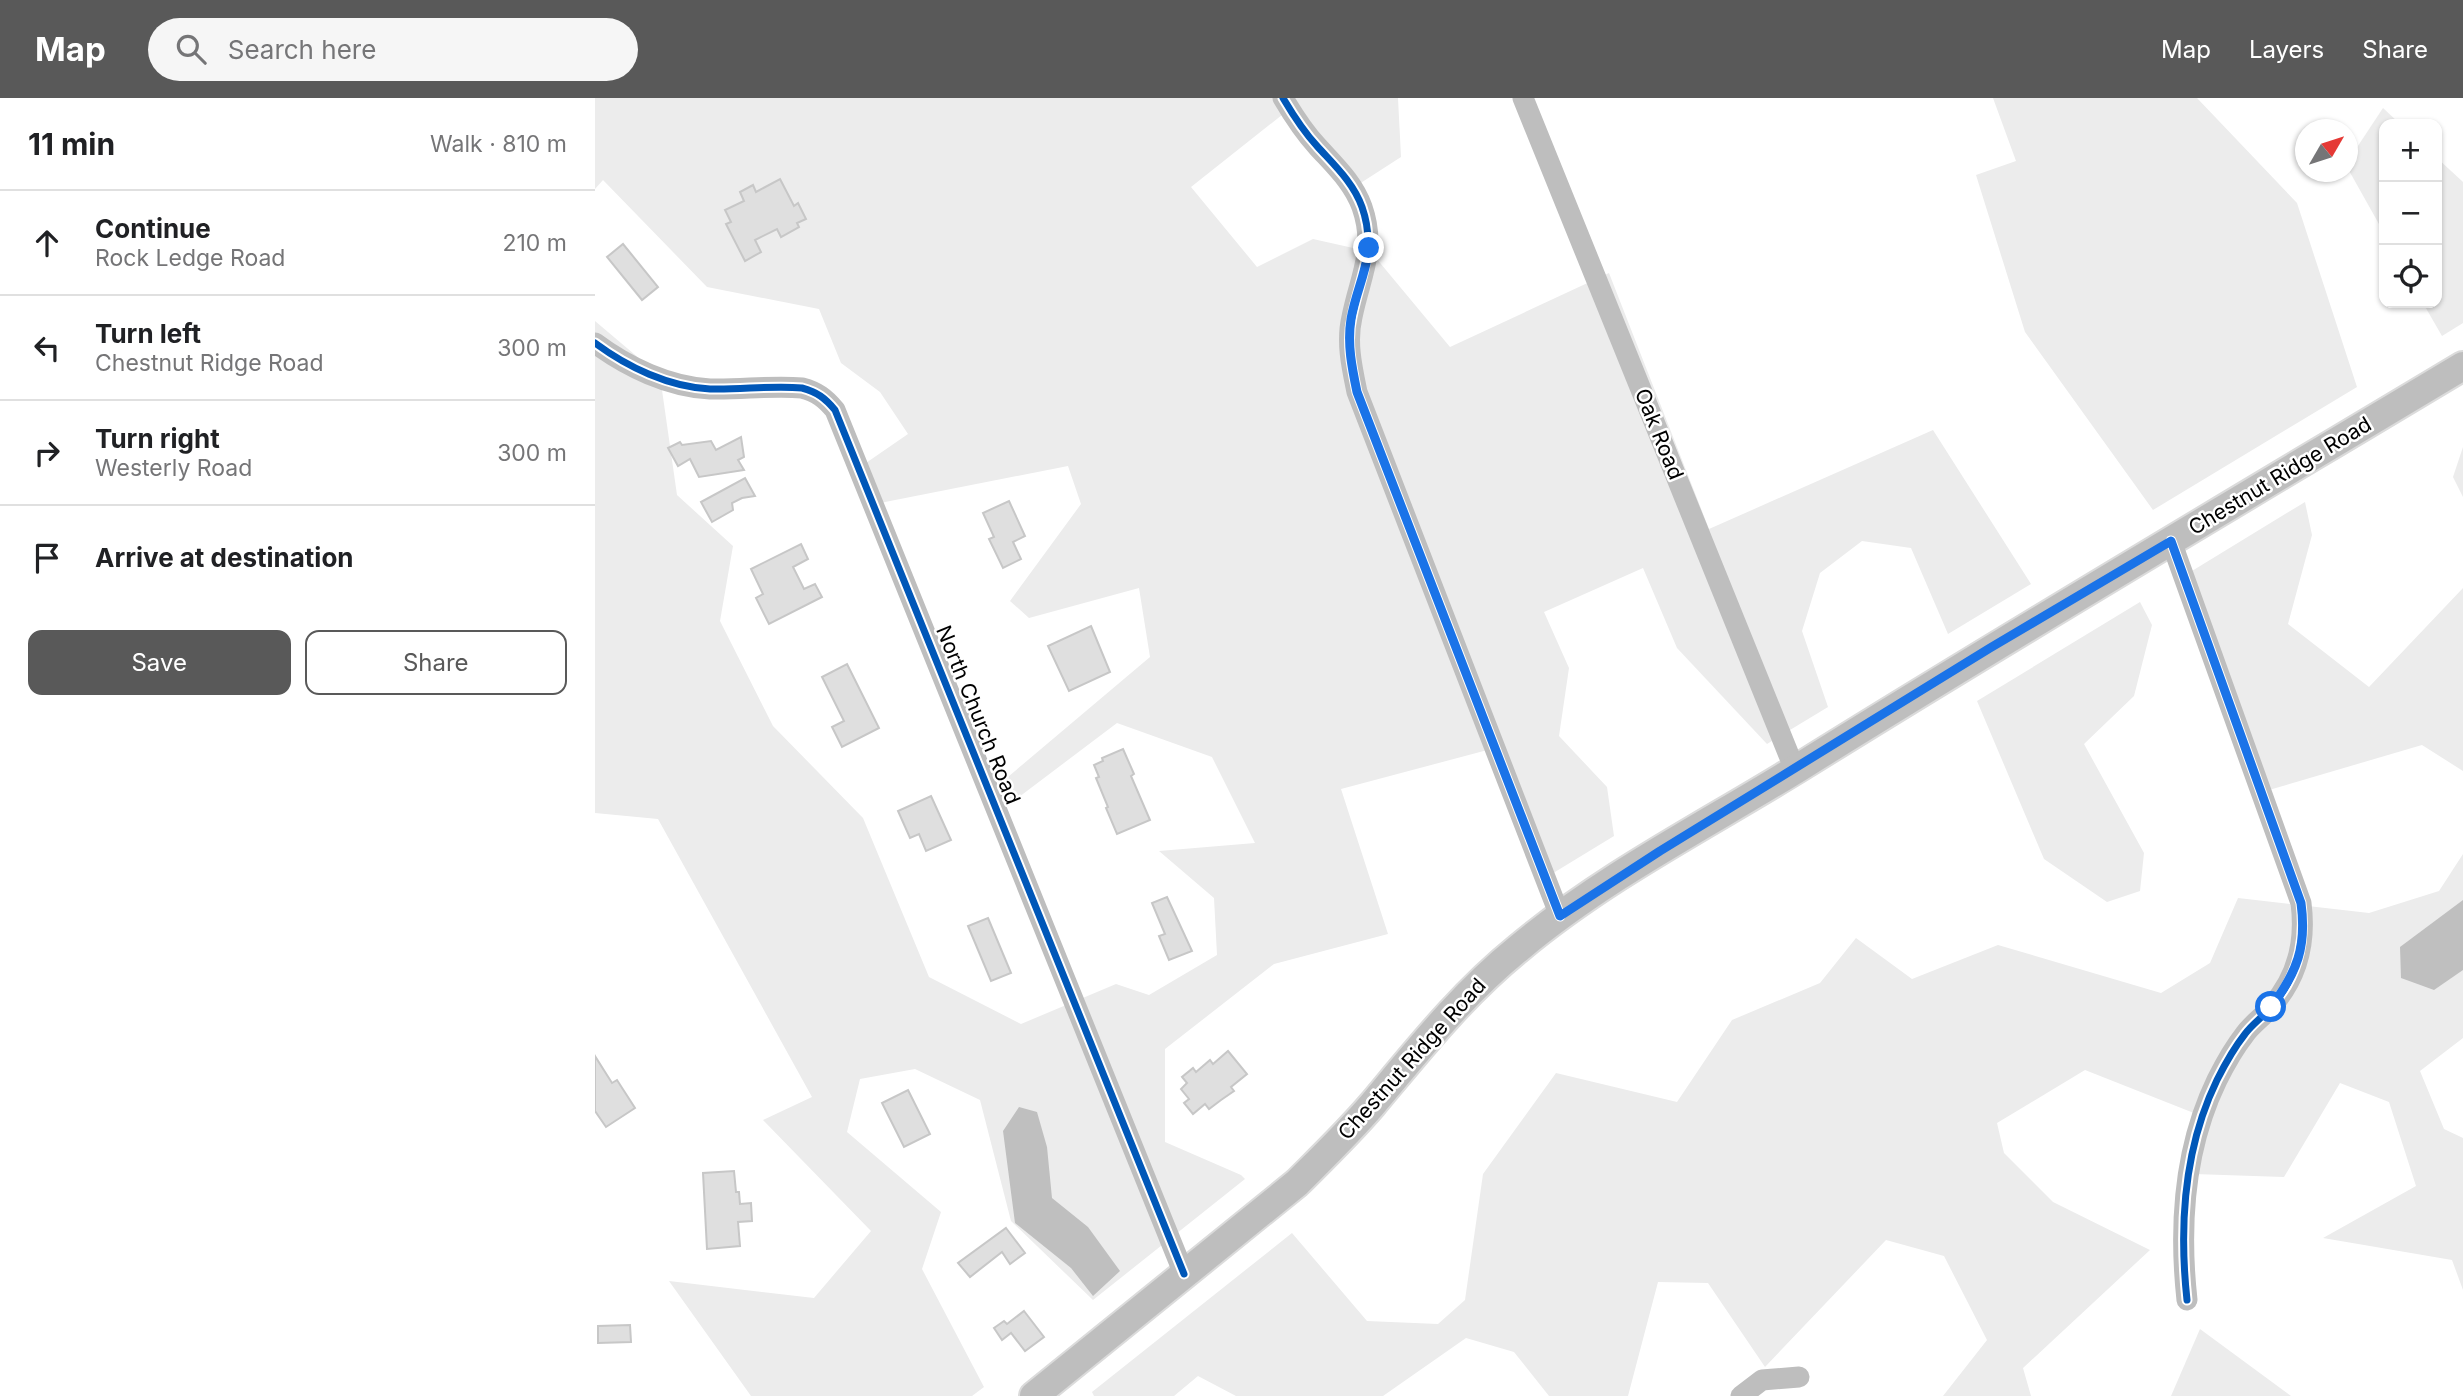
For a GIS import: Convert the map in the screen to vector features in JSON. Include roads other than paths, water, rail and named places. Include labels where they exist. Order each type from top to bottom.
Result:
[{"type":"main road","name":"Chestnut Ridge Road","points":[[1034,1396],[1297,1183],[1371,1107],[1442,1020],[1489,973],[1560,916],[1660,851],[1990,648],[2463,366]]},
{"type":"street","points":[[1283,98],[1316,145],[1353,188],[1361,205],[1367,225],[1369,248],[1367,267],[1351,318],[1351,365],[1357,392],[1560,916]]},
{"type":"street","name":"Oak Road","points":[[1523,98],[1795,770]]},
{"type":"street","name":"North Church Road","points":[[595,343],[622,361],[680,384],[708,389],[802,388],[815,391],[826,398],[835,410],[1184,1274]]},
{"type":"street","points":[[2171,541],[2301,903],[2304,923],[2303,943],[2286,987],[2246,1032],[2229,1056],[2204,1114],[2186,1190],[2183,1225],[2187,1300]]},
{"type":"street","points":[[1741,1396],[1762,1380],[1799,1377]]}]
